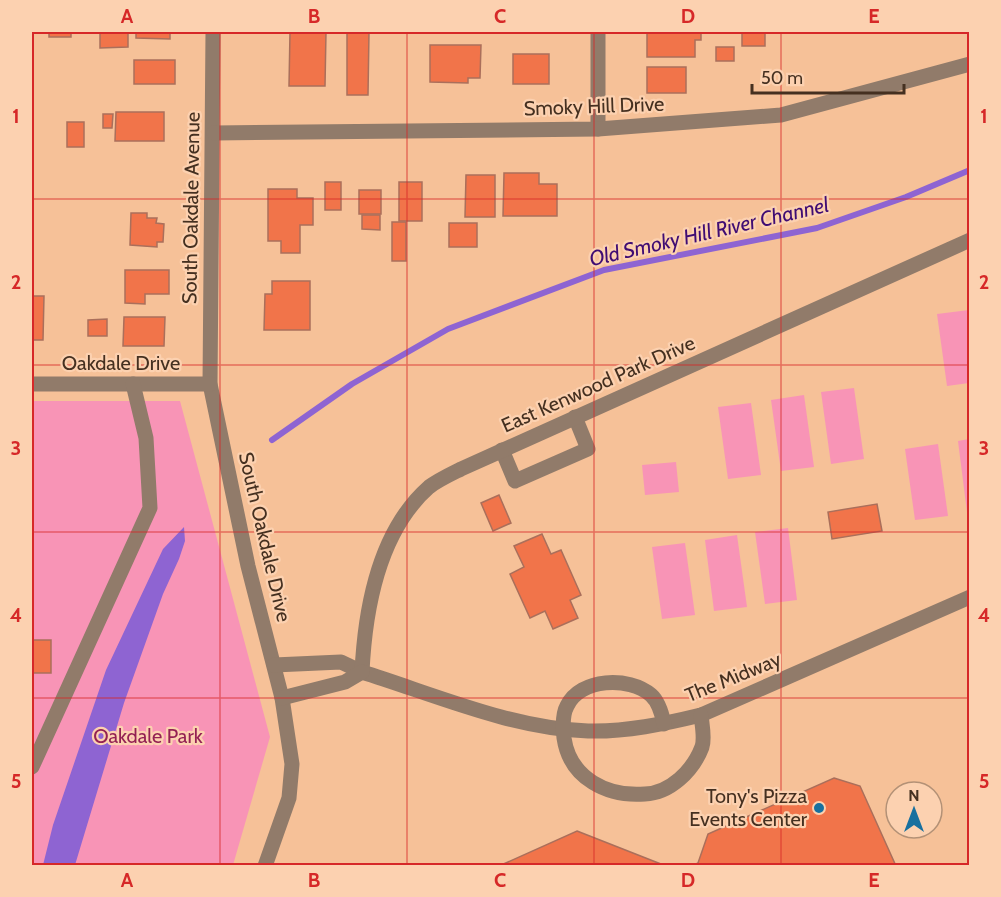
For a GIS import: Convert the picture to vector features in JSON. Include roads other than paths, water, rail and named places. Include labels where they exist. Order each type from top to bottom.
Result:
[{"type":"street","name":"South Oakdale Avenue","points":[[210,384],[214,133],[213,32]]},
{"type":"street","points":[[598,32],[598,129]]},
{"type":"street","name":"Smoky Hill Drive","points":[[214,133],[598,129],[781,115],[969,64]]},
{"type":"street","name":"East Kenwood Park Drive","points":[[362,672],[364,626],[368,604],[385,553],[406,514],[430,487],[461,469],[502,450],[969,240]]},
{"type":"street","name":"Oakdale Drive","points":[[32,384],[210,384]]},
{"type":"street","points":[[32,767],[150,508],[146,438],[133,384]]},
{"type":"street","name":"South Oakdale Drive","points":[[210,384],[248,566],[282,698],[292,764],[289,798],[265,866]]},
{"type":"street","points":[[502,450],[515,481],[588,449],[575,417]]},
{"type":"street","name":"The Midway","points":[[274,665],[341,662],[362,672],[513,719],[563,728],[587,731],[664,724],[701,715],[969,597]]},
{"type":"street","points":[[282,698],[345,682],[362,672]]},
{"type":"street","points":[[664,724],[661,710],[652,695],[632,684],[608,682],[587,687],[567,706],[563,728],[566,749],[574,765],[587,780],[604,789],[632,795],[658,793],[676,782],[702,746],[701,715]]},
{"type":"waterway","name":"Old Smoky Hill River Channel","points":[[272,440],[352,384],[448,329],[604,270],[817,228],[906,197],[970,170]]},
{"type":"place","name":"Tony's Pizza Events Center","points":[[819,808]]},
{"type":"park label","name":"Oakdale Park","points":[[148,736]]}]
